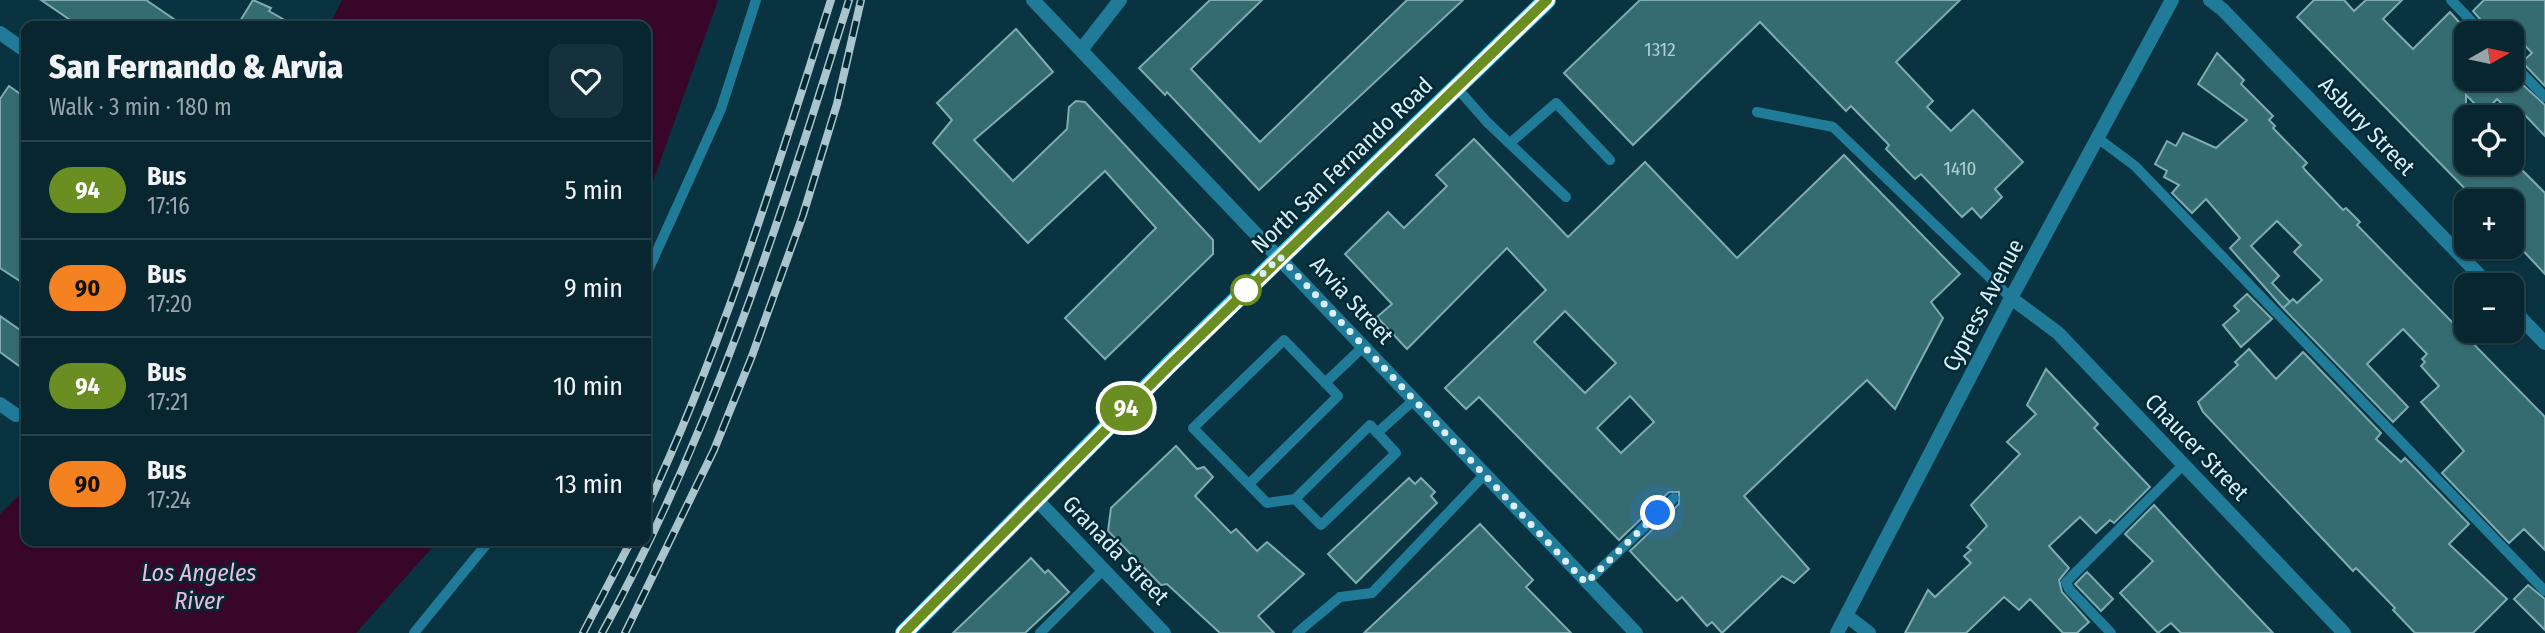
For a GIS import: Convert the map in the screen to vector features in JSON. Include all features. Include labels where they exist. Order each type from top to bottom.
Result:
[{"type":"main road","name":"North San Fernando Road","points":[[904,633],[1280,257],[1547,0]]},
{"type":"street","name":"Arvia Street","points":[[1033,0],[1636,633]]},
{"type":"street","points":[[1082,50],[1119,0]]},
{"type":"street","name":"Cypress Avenue","points":[[1838,633],[2011,299],[2172,0]]},
{"type":"street","name":"Asbury Street","points":[[2210,0],[2222,9],[2477,273]]},
{"type":"street","points":[[0,33],[21,48]]},
{"type":"street","name":"Chaucer Street","points":[[2011,299],[2057,334],[2344,633]]},
{"type":"street","points":[[2524,321],[2545,343]]},
{"type":"street","points":[[0,404],[16,415]]},
{"type":"street","name":"Granada Street","points":[[1036,499],[1164,633]]},
{"type":"street","points":[[1847,616],[1869,633]]},
{"type":"lane","points":[[651,264],[721,109],[756,0]]},
{"type":"lane","points":[[2451,0],[2471,21]]},
{"type":"lane","points":[[2524,75],[2545,97]]},
{"type":"lane","points":[[1457,88],[1566,197]]},
{"type":"lane","points":[[1510,143],[1556,103],[1610,160]]},
{"type":"lane","points":[[1757,112],[1833,127],[2011,299]]},
{"type":"lane","points":[[2099,139],[2135,166],[2545,591]]},
{"type":"lane","points":[[1249,484],[1339,396],[1284,340],[1193,428],[1267,503],[1295,499],[1370,425],[1396,453],[1321,525],[1295,499]]},
{"type":"lane","points":[[1325,383],[1364,346]]},
{"type":"lane","points":[[1377,433],[1415,399]]},
{"type":"lane","points":[[2111,633],[2069,589],[2066,582],[2183,465]]},
{"type":"lane","points":[[1297,633],[1340,597],[1372,593],[1485,474]]},
{"type":"lane","points":[[1586,583],[1674,498]]},
{"type":"lane","points":[[414,633],[485,546]]},
{"type":"lane","points":[[1040,633],[1103,570]]},
{"type":"water","points":[[342,0],[718,0],[651,187],[651,21],[332,21]]},
{"type":"water","name":"Los Angeles River","points":[[21,493],[21,546],[434,546],[356,633],[0,633],[0,514]]},
{"type":"building","points":[[41,0],[146,0],[177,21],[72,21]]},
{"type":"building","points":[[253,0],[271,8],[269,11],[286,21],[240,21]]},
{"type":"building","points":[[1210,0],[1262,0],[1191,69],[1260,142],[1407,0],[1463,0],[1259,190],[1167,92],[1165,95],[1139,68]]},
{"type":"building","points":[[1640,0],[1960,0],[1896,62],[1933,101],[1927,107],[1951,131],[1973,110],[2023,162],[1995,189],[2002,197],[1981,218],[1972,208],[1962,217],[1921,174],[1915,179],[1886,149],[1889,145],[1851,106],[1846,111],[1760,22],[1633,145],[1564,73]]},
{"type":"building","points":[[2314,0],[2344,0],[2354,11],[2366,0],[2402,0],[2383,19],[2413,49],[2450,12],[2458,21],[2454,21],[2454,91],[2524,91],[2524,86],[2545,105],[2545,136],[2524,114],[2524,105],[2503,105],[2497,99],[2491,105],[2476,105],[2466,95],[2466,105],[2454,105],[2454,175],[2524,175],[2524,172],[2545,193],[2545,274],[2524,252],[2524,189],[2465,189],[2297,17]]},
{"type":"building","points":[[2484,0],[2545,0],[2545,86],[2524,64],[2524,60],[2532,53],[2524,45],[2524,21],[2482,21],[2473,11]]},
{"type":"building","points":[[1016,29],[1053,72],[974,140],[1013,181],[1067,129],[1069,107],[1076,101],[1085,102],[1213,240],[1213,254],[1105,359],[1065,318],[1156,228],[1105,171],[1028,243],[933,143],[952,120],[937,103]]},
{"type":"building","points":[[2217,53],[2244,80],[2241,84],[2273,116],[2269,120],[2275,126],[2273,128],[2307,163],[2303,167],[2305,170],[2343,210],[2346,208],[2360,222],[2357,225],[2454,324],[2454,343],[2473,343],[2545,417],[2545,550],[2524,529],[2509,543],[2442,473],[2464,451],[2421,402],[2439,386],[2421,366],[2425,362],[2422,359],[2427,354],[2403,329],[2367,364],[2408,407],[2393,422],[2283,308],[2230,248],[2240,238],[2206,199],[2192,213],[2172,193],[2179,185],[2164,177],[2167,171],[2155,164],[2167,141],[2176,146],[2183,133],[2216,148],[2247,120],[2198,84]],"holes":[[[2277,221],[2301,245],[2294,252],[2322,280],[2297,303],[2293,299],[2290,302],[2272,283],[2279,276],[2251,246]]]},
{"type":"building","points":[[9,86],[21,94],[21,282],[0,268],[0,99]]},
{"type":"building","points":[[1474,139],[1568,237],[1645,162],[1737,258],[1844,155],[1960,274],[1931,302],[1943,318],[1895,409],[1867,380],[1744,496],[1809,569],[1794,583],[1782,576],[1722,633],[1712,622],[1707,626],[1682,597],[1677,601],[1630,551],[1679,504],[1679,492],[1669,492],[1619,540],[1479,397],[1466,409],[1445,388],[1546,290],[1507,248],[1407,349],[1377,317],[1392,304],[1345,254],[1388,212],[1404,228],[1447,186],[1436,175]],"holes":[[[1565,311],[1616,363],[1585,393],[1534,342]],[[1630,396],[1654,422],[1621,453],[1597,428]]]},
{"type":"building","points":[[2247,294],[2272,319],[2241,347],[2223,325],[2239,311],[2234,306]]},
{"type":"building","points":[[0,316],[21,331],[21,367],[0,352]]},
{"type":"building","points":[[2249,349],[2276,379],[2303,352],[2381,433],[2376,439],[2401,462],[2405,458],[2469,524],[2449,544],[2507,599],[2473,633],[2415,633],[2393,610],[2395,608],[2356,568],[2353,571],[2203,412],[2198,402],[2238,365],[2235,362]]},
{"type":"building","points":[[2046,369],[2098,424],[2094,428],[2150,487],[2114,523],[2110,520],[2096,533],[2080,517],[2049,546],[2069,568],[2059,580],[2062,592],[2089,622],[2077,633],[2063,633],[2030,599],[2019,610],[2004,597],[1966,633],[1905,633],[1928,590],[1935,597],[1971,563],[1964,556],[1971,550],[1967,547],[1987,526],[1971,505],[2020,454],[2007,442],[2036,414],[2027,405]]},
{"type":"building","points":[[1176,446],[1197,469],[1204,467],[1213,477],[1195,496],[1231,533],[1236,529],[1257,551],[1267,542],[1304,574],[1258,616],[1274,633],[1220,633],[1167,584],[1161,585],[1108,531],[1111,508]]},
{"type":"building","points":[[1409,478],[1415,484],[1421,478],[1435,492],[1431,496],[1437,503],[1356,583],[1328,554]]},
{"type":"building","points":[[2154,505],[2273,633],[2181,633],[2171,623],[2158,633],[2120,593],[2153,561],[2125,534]]},
{"type":"building","points":[[1480,524],[1533,580],[1526,587],[1571,633],[1364,633]]},
{"type":"building","points":[[1031,558],[1045,573],[1048,570],[1069,592],[1025,633],[953,633]]},
{"type":"building","points":[[2087,572],[2113,599],[2101,611],[2075,584]]},
{"type":"building","points":[[2528,585],[2545,599],[2545,630],[2514,599]]},
{"type":"railway","points":[[651,498],[700,384],[747,258],[831,0]]},
{"type":"railway","points":[[651,536],[711,402],[741,323],[770,243],[849,0]]},
{"type":"railway","points":[[625,633],[714,450],[752,356],[803,215],[837,104],[861,0]]},
{"type":"railway","points":[[583,633],[628,546]]},
{"type":"railway","points":[[602,633],[646,546]]},
{"type":"bus line","name":"94","points":[[904,633],[1170,365],[1547,0]]},
{"type":"route","points":[[1246,290],[1241,295],[1280,257],[1586,583],[1658,513]]}]
